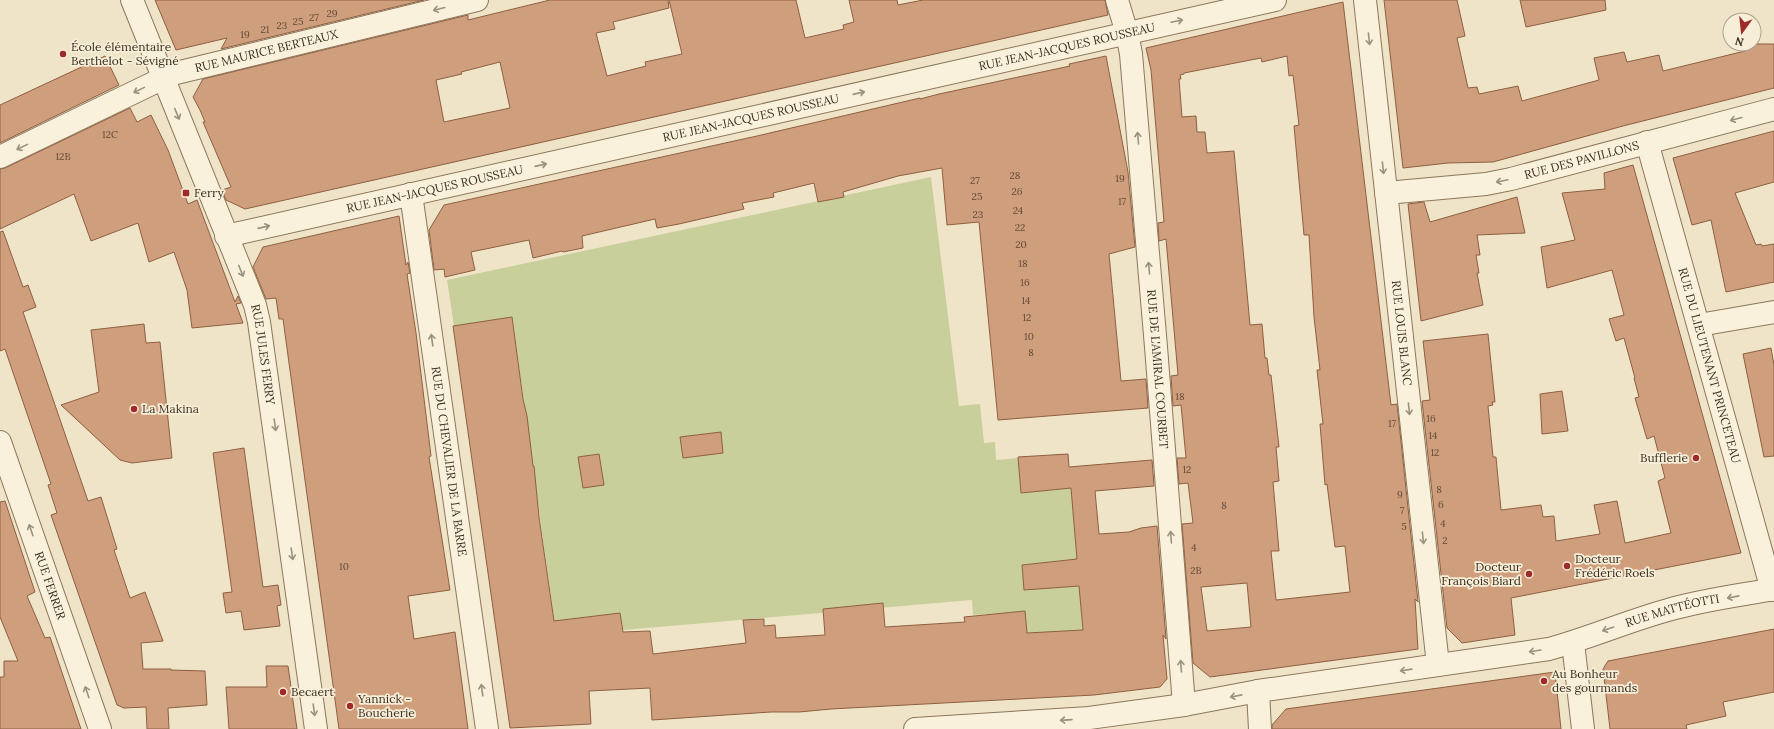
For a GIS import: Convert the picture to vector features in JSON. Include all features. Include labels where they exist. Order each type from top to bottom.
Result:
[{"type":"street","name":"RUE JULES FERRY","points":[[132,0],[255,305],[263,340],[316,729]]},
{"type":"street","name":"RUE MAURICE BERTEAUX","points":[[0,157],[163,78],[185,70],[477,0]]},
{"type":"street","name":"RUE DE L'AMIRAL COURBET","points":[[1117,0],[1127,33],[1131,54],[1156,346],[1184,705]]},
{"type":"street","name":"RUE JEAN-JACQUES ROUSSEAU","points":[[226,236],[1275,0]]},
{"type":"street","name":"RUE LOUIS BLANC","points":[[1365,0],[1438,665]]},
{"type":"street","name":"RUE DES PAVILLONS","points":[[1386,193],[1486,184],[1510,179],[1774,109]]},
{"type":"street","name":"RUE DU LIEUTENANT PRINCETEAU","points":[[1648,142],[1773,590]]},
{"type":"street","name":"RUE DU CHEVALIER DE LA BARRE","points":[[411,194],[487,729]]},
{"type":"street","points":[[1699,325],[1774,312]]},
{"type":"street","name":"RUE FERRER","points":[[0,442],[100,729]]},
{"type":"street","name":"RUE MATTÉOTTI","points":[[915,729],[1090,724],[1258,691],[1549,649],[1573,643],[1620,625],[1671,609],[1773,590]]},
{"type":"street","points":[[1573,643],[1583,729]]},
{"type":"street","points":[[1258,691],[1260,729]]},
{"type":"green space","points":[[931,177],[959,406],[980,404],[984,443],[995,442],[996,460],[1018,458],[1021,493],[1071,488],[1077,559],[1023,565],[1024,586],[1052,588],[1079,583],[1085,658],[1027,646],[1026,623],[1005,613],[973,615],[972,600],[623,630],[620,613],[581,618],[556,632],[512,317],[454,326],[447,280]]},
{"type":"building","points":[[155,0],[424,0],[221,49],[227,38],[176,50]]},
{"type":"building","points":[[550,0],[668,0],[669,8],[613,22],[615,29],[596,33],[607,76],[646,66],[645,62],[682,54],[669,0],[796,0],[805,38],[844,29],[843,25],[854,22],[849,0],[897,0],[898,5],[923,0],[1105,0],[1108,15],[245,209],[226,200],[222,190],[231,187],[203,122],[205,122],[200,110],[193,97],[203,79],[468,15],[468,20]],"holes":[[[500,62],[510,108],[444,122],[436,80],[462,74],[461,72]]]},
{"type":"building","points":[[1384,0],[1457,0],[1465,36],[1457,38],[1468,88],[1477,87],[1479,94],[1518,86],[1522,101],[1599,80],[1594,58],[1624,52],[1627,62],[1659,55],[1663,71],[1741,52],[1762,52],[1762,44],[1774,44],[1774,88],[1623,126],[1493,162],[1448,163],[1403,168]]},
{"type":"building","points":[[1520,0],[1605,0],[1606,10],[1526,27]]},
{"type":"building","points":[[1343,2],[1391,405],[1397,404],[1418,602],[1415,599],[1418,649],[1210,677],[1193,663],[1182,524],[1193,523],[1188,483],[1179,484],[1177,458],[1186,458],[1181,405],[1173,406],[1171,376],[1178,375],[1166,239],[1159,241],[1158,223],[1164,222],[1151,70],[1146,48]],"holes":[[[1287,56],[1289,76],[1293,75],[1299,125],[1294,126],[1304,235],[1309,235],[1314,317],[1320,370],[1317,370],[1323,424],[1320,424],[1325,485],[1327,484],[1335,547],[1345,546],[1350,592],[1276,600],[1271,551],[1279,551],[1273,482],[1279,481],[1276,447],[1279,447],[1271,375],[1269,375],[1267,358],[1265,358],[1262,324],[1250,325],[1234,151],[1207,153],[1205,132],[1197,132],[1196,116],[1182,117],[1179,79],[1181,79],[1180,75],[1184,73],[1261,58],[1262,62]],[[1247,583],[1251,627],[1207,631],[1201,587]]]},
{"type":"building","points":[[105,56],[119,85],[0,143],[0,105]]},
{"type":"building","points":[[1106,56],[1128,172],[1135,247],[1109,254],[1121,381],[1146,379],[1148,408],[998,420],[979,222],[947,225],[942,168],[898,176],[843,192],[844,197],[818,202],[814,183],[773,193],[774,197],[742,203],[744,209],[679,224],[657,228],[655,219],[582,236],[583,248],[533,258],[529,240],[471,252],[475,270],[445,277],[444,269],[434,270],[429,230],[444,205],[757,136],[920,98],[1070,66],[1069,64]]},
{"type":"building","points":[[130,108],[137,122],[151,115],[168,150],[188,204],[197,200],[235,302],[238,296],[241,303],[236,304],[243,323],[192,328],[187,290],[174,252],[149,262],[138,223],[91,241],[74,194],[0,229],[0,169],[5,168]]},
{"type":"building","points":[[1774,131],[1774,182],[1735,193],[1756,245],[1761,244],[1762,246],[1774,244],[1774,282],[1726,292],[1711,220],[1692,225],[1673,158]]},
{"type":"building","points":[[1633,165],[1741,553],[1511,598],[1515,635],[1462,643],[1447,628],[1422,401],[1430,400],[1423,341],[1488,334],[1495,402],[1492,402],[1493,405],[1488,406],[1493,457],[1496,457],[1501,510],[1541,505],[1543,517],[1554,516],[1556,541],[1600,534],[1594,505],[1617,501],[1625,543],[1671,533],[1658,481],[1665,478],[1654,436],[1647,439],[1635,398],[1639,397],[1624,338],[1616,341],[1609,319],[1624,315],[1612,270],[1547,288],[1541,247],[1575,240],[1562,193],[1605,189],[1604,173]]},
{"type":"building","points":[[1517,197],[1525,233],[1477,235],[1480,255],[1476,255],[1479,273],[1477,273],[1483,305],[1421,321],[1408,204],[1424,202],[1430,222]]},
{"type":"building","points":[[399,216],[406,265],[408,262],[410,273],[407,274],[416,333],[431,456],[429,457],[450,590],[408,596],[414,639],[455,632],[468,729],[339,729],[283,319],[279,319],[276,298],[266,299],[253,267],[263,247]]},
{"type":"building","points":[[3,231],[23,287],[28,285],[36,307],[23,312],[88,501],[101,497],[117,549],[114,550],[130,598],[145,592],[163,641],[141,643],[143,669],[205,671],[207,705],[168,708],[169,729],[147,729],[146,707],[124,708],[117,705],[51,515],[57,513],[48,485],[51,484],[5,349],[0,351],[0,232]]},
{"type":"building","points":[[512,317],[534,466],[539,517],[554,621],[620,613],[623,632],[650,631],[653,654],[746,643],[743,620],[764,619],[764,626],[775,625],[776,638],[825,635],[823,609],[883,603],[885,627],[965,622],[964,617],[1025,611],[1027,633],[1083,630],[1079,586],[1024,590],[1022,565],[1077,559],[1071,488],[1021,493],[1018,457],[1068,454],[1069,467],[1152,460],[1154,486],[1095,491],[1099,534],[1129,532],[1141,528],[1157,526],[1166,639],[1163,635],[1167,679],[1160,687],[1094,695],[799,712],[771,712],[652,720],[650,688],[589,691],[591,724],[510,728],[453,326]]},
{"type":"building","name":"La Makina","points":[[144,324],[146,343],[160,342],[172,458],[132,463],[120,460],[61,405],[99,392],[91,330]]},
{"type":"building","points":[[1771,348],[1774,365],[1774,456],[1764,457],[1743,354]]},
{"type":"building","points":[[1562,391],[1568,431],[1542,434],[1540,394]]},
{"type":"building","points":[[721,432],[723,453],[683,458],[680,437]]},
{"type":"building","points":[[244,448],[263,587],[278,585],[281,605],[277,606],[280,626],[244,630],[241,611],[226,613],[223,593],[232,592],[213,453]]},
{"type":"building","points":[[599,454],[604,485],[583,488],[578,457]]},
{"type":"building","points":[[5,501],[35,592],[27,596],[45,638],[50,637],[81,729],[0,729],[0,677],[4,677],[4,661],[18,661],[0,617],[0,502]]},
{"type":"building","points":[[1774,629],[1774,692],[1723,702],[1726,716],[1686,725],[1687,729],[1610,729],[1603,669],[1608,661]]},
{"type":"building","points":[[266,666],[288,666],[297,729],[229,729],[226,687],[267,687]]},
{"type":"building","points":[[1555,672],[1561,729],[1272,729],[1272,725],[1286,709]]},
{"type":"place","name":"École élémentaire Berthelot - Sévigné","points":[[63,54]]},
{"type":"place","name":"Ferry","points":[[186,193]]},
{"type":"place","name":"La Makina","points":[[134,409]]},
{"type":"place","name":"Bufflerie","points":[[1696,458]]},
{"type":"place","name":"Docteur Frédéric Roels","points":[[1567,566]]},
{"type":"place","name":"Docteur François Biard","points":[[1529,574]]},
{"type":"place","name":"Au Bonheur des gourmands","points":[[1544,681]]},
{"type":"place","name":"Becaert","points":[[283,692]]},
{"type":"place","name":"Yannick - Boucherie","points":[[350,706]]}]
